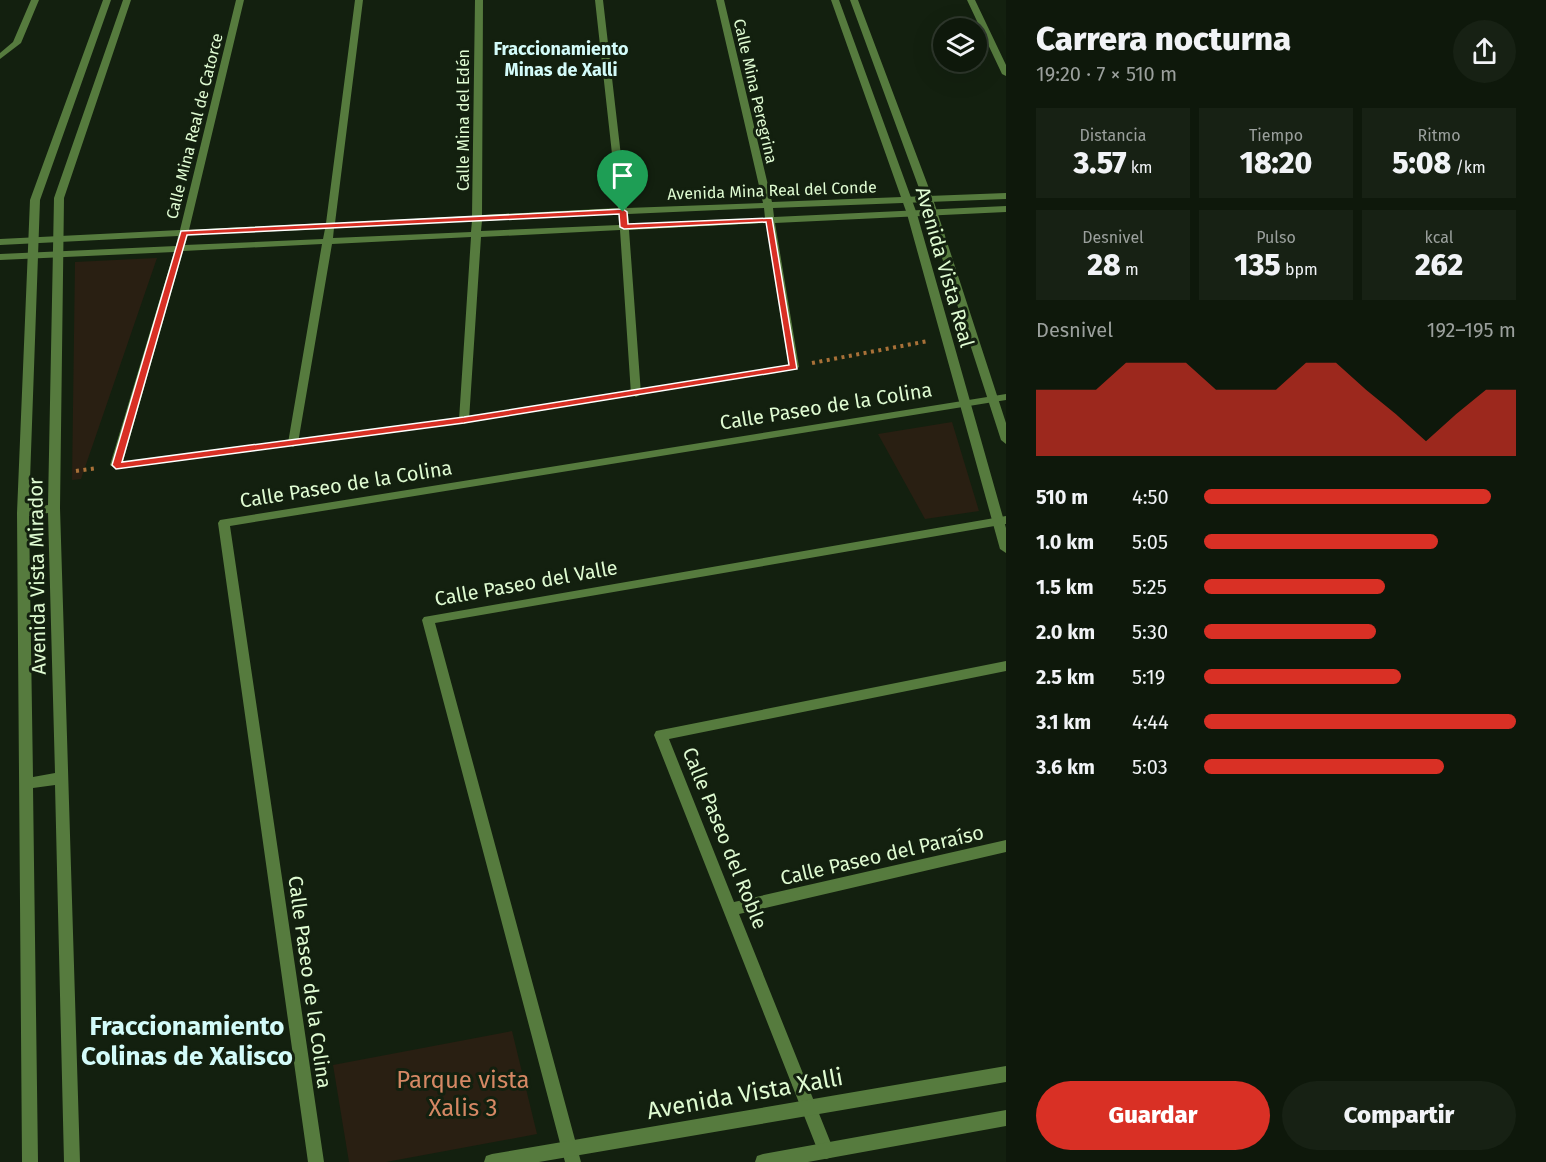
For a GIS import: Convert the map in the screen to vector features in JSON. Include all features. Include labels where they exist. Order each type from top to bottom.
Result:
[{"type":"street","points":[[0,57],[17,43],[35,0]]},
{"type":"street","name":"Avenida Vista Mirador","points":[[30,1162],[23,513],[35,200],[107,0]]},
{"type":"street","name":"Avenida Vista Mirador","points":[[72,1162],[54,508],[60,198],[127,0]]},
{"type":"street","name":"Calle Mina Real de Catorce","points":[[116,465],[184,233],[240,0]]},
{"type":"street","points":[[293,443],[330,226],[359,0]]},
{"type":"street","name":"Calle Mina del Edén","points":[[464,420],[477,219],[479,0]]},
{"type":"street","points":[[599,0],[623,212],[636,393]]},
{"type":"street","name":"Calle Mina Peregrina","points":[[720,0],[768,206],[794,367]]},
{"type":"street","name":"Avenida Vista Real","points":[[835,0],[912,214],[965,404],[1002,521],[1006,549]]},
{"type":"street","name":"Avenida Vista Real","points":[[854,0],[928,199],[1006,440]]},
{"type":"street","points":[[971,0],[1006,75]]},
{"type":"street","points":[[857,60],[876,60]]},
{"type":"street","points":[[81,72],[103,71]]},
{"type":"street","name":"Avenida Mina Real del Conde","points":[[0,242],[1006,196]]},
{"type":"street","name":"Avenida Mina Real del Conde","points":[[0,257],[1006,209]]},
{"type":"street","name":"Calle Paseo de la Colina","points":[[316,1162],[224,523],[1006,397]]},
{"type":"street","points":[[23,513],[54,508]]},
{"type":"street","name":"Calle Paseo del Valle","points":[[571,1155],[428,620],[1002,521]]},
{"type":"street","name":"Calle Paseo del Roble","points":[[826,1150],[811,1107],[661,735],[1006,666]]},
{"type":"street","points":[[26,784],[61,778]]},
{"type":"street","name":"Calle Paseo del Paraíso","points":[[731,909],[1006,846]]},
{"type":"street","name":"Avenida Vista Xalli","points":[[492,1162],[571,1155],[811,1107],[1006,1074]]},
{"type":"street","points":[[763,1162],[1006,1118]]},
{"type":"path","points":[[54,473],[464,420],[794,367],[947,338]]},
{"type":"green space","points":[[157,258],[81,479],[72,480],[75,262]]},
{"type":"green space","points":[[952,422],[979,511],[925,519],[878,434]]},
{"type":"green space","name":"Parque vista Xalis 3","points":[[512,1031],[537,1134],[386,1162],[349,1162],[333,1065]]},
{"type":"district","name":"Fraccionamiento Minas de Xalli","points":[[561,59]]},
{"type":"district","name":"Fraccionamiento Colinas de Xalisco","points":[[187,1041]]},
{"type":"route","points":[[623,212],[624,227],[770,220],[794,367],[464,420],[116,465],[184,233],[623,212]]}]
